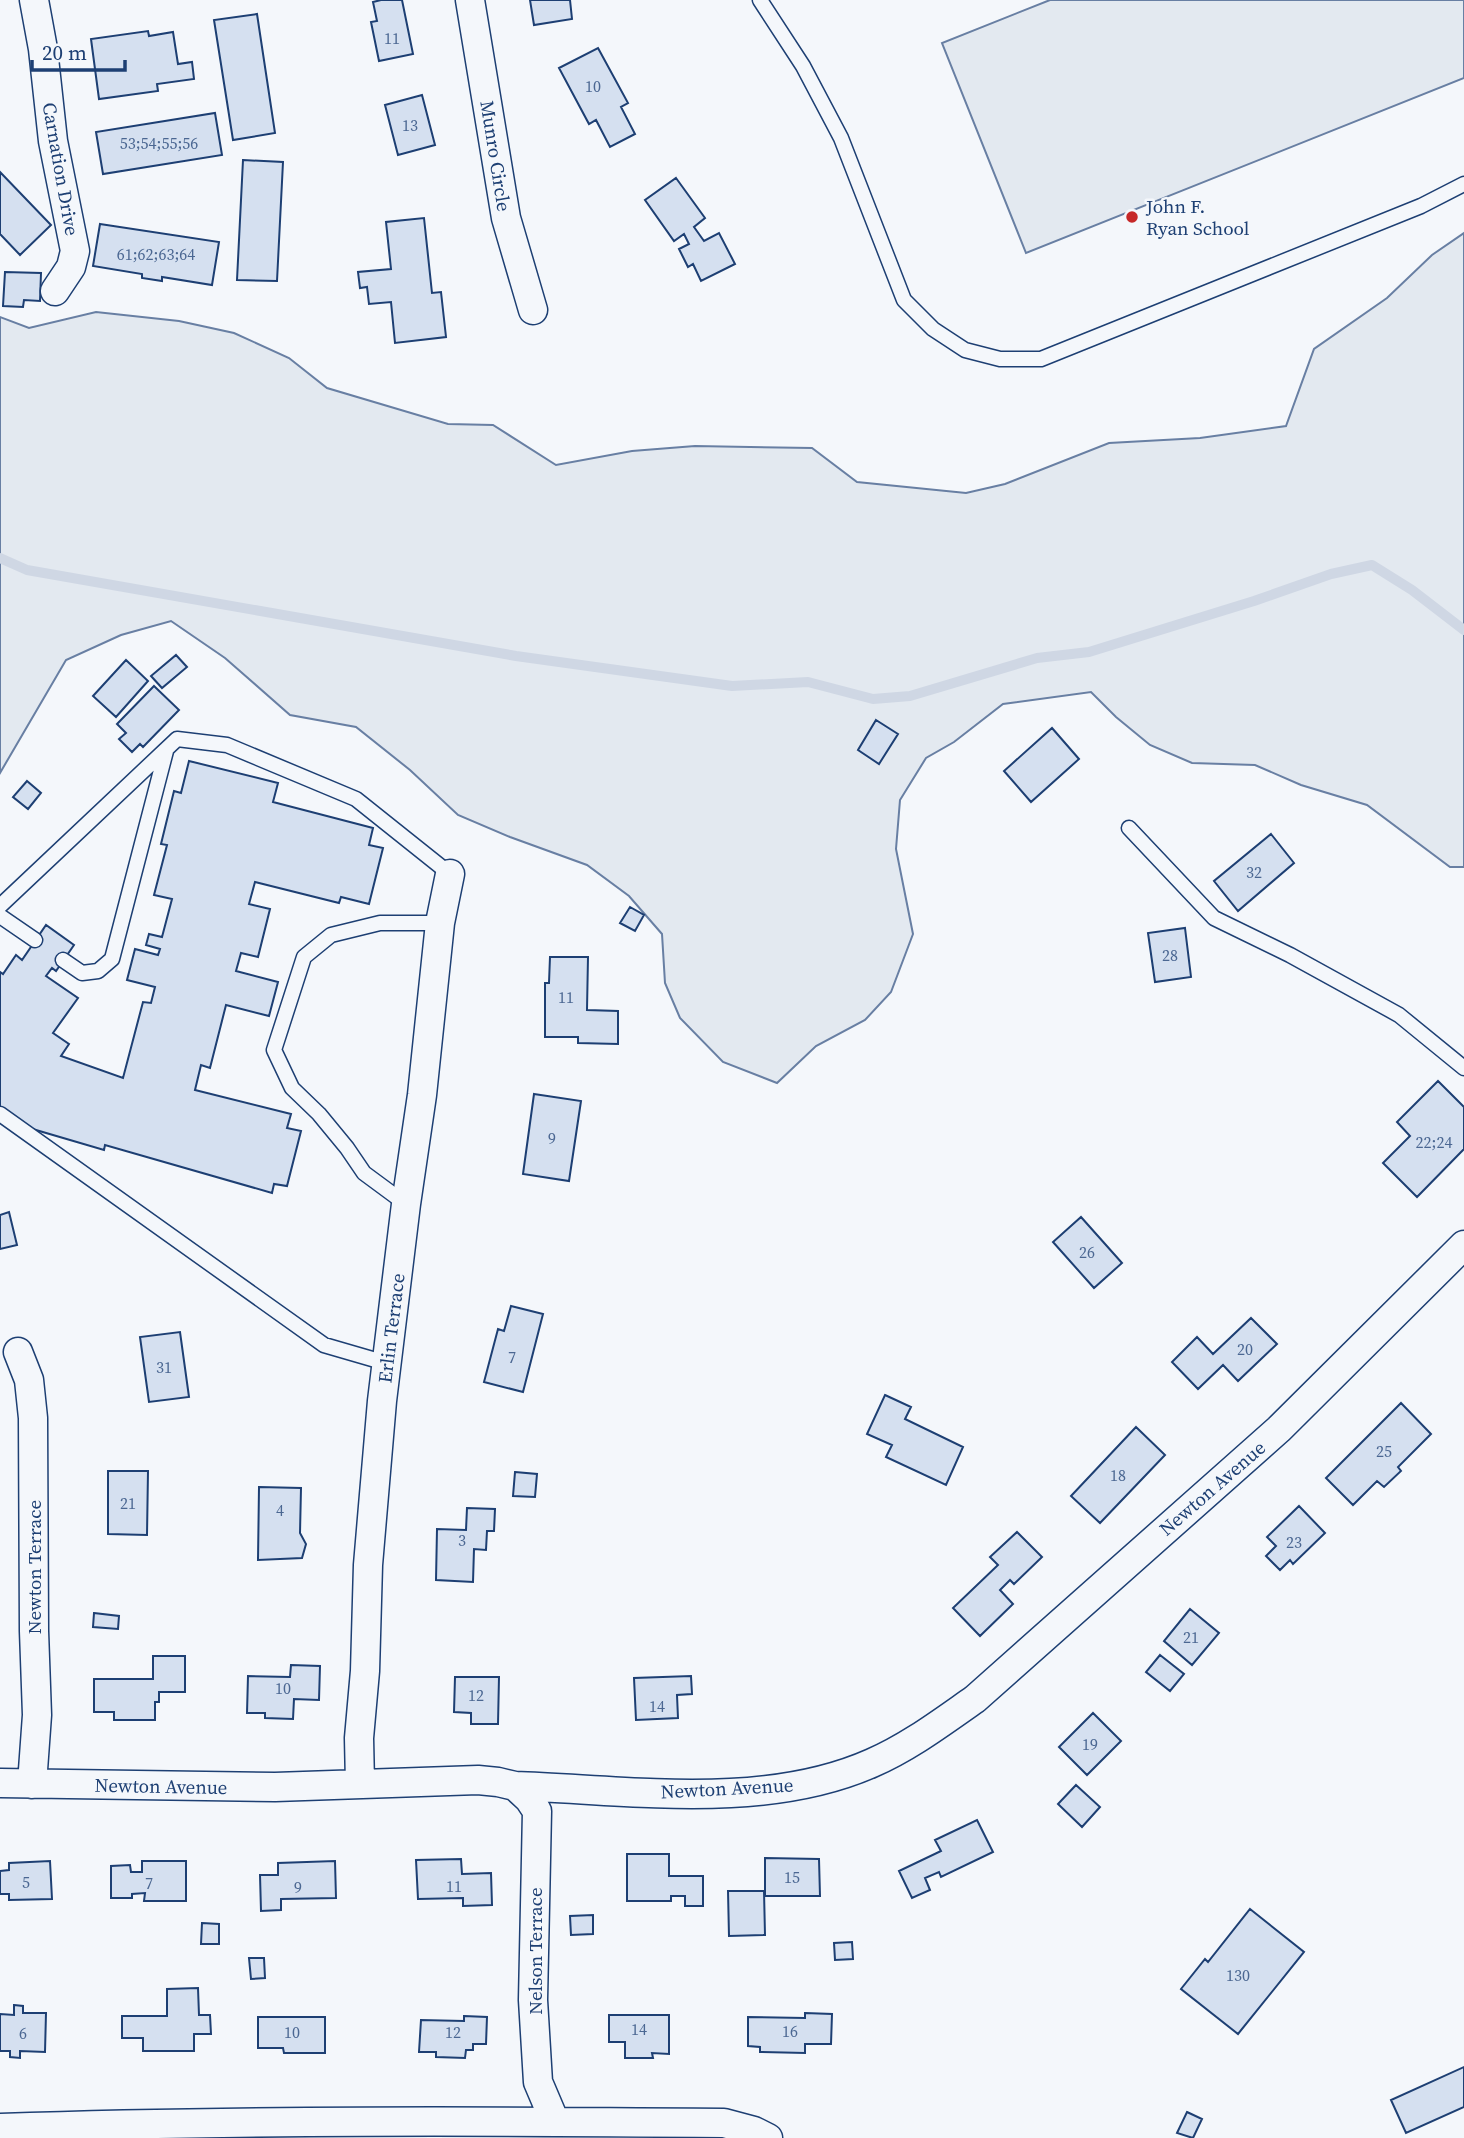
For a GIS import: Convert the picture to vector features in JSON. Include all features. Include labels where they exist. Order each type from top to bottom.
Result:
[{"type":"street","name":"Carnation Drive","points":[[34,0],[43,49],[53,141],[75,251],[71,267],[55,290]]},
{"type":"street","name":"Munro Circle","points":[[470,0],[506,218],[533,310]]},
{"type":"street","name":"Erlin Terrace","points":[[360,1784],[359,1738],[365,1671],[368,1565],[386,1363],[405,1204],[422,1095],[440,923],[450,874]]},
{"type":"street","name":"Newton Avenue","points":[[0,1783],[275,1787],[478,1780],[515,1786],[688,1794],[815,1783],[872,1763],[921,1737],[975,1699],[1279,1429],[1464,1245]]},
{"type":"street","name":"Newton Terrace","points":[[18,1352],[29,1380],[33,1418],[37,1715],[32,1784]]},
{"type":"street","name":"Nelson Terrace","points":[[515,1786],[537,1811],[533,2000],[536,2054],[538,2082],[555,2122]]},
{"type":"street","points":[[0,2128],[133,2124],[724,2123],[754,2131],[768,2138]]},
{"type":"lane","points":[[760,0],[803,66],[841,138],[904,300],[933,329],[965,350],[1000,359],[1041,359],[1421,206],[1464,184]]},
{"type":"lane","points":[[0,906],[177,739],[227,745],[356,799],[450,874]]},
{"type":"lane","points":[[63,960],[82,973],[97,971],[111,960],[166,750]]},
{"type":"lane","points":[[1129,828],[1214,918],[1290,955],[1399,1015],[1464,1068]]},
{"type":"lane","points":[[0,916],[35,940]]},
{"type":"lane","points":[[405,1204],[364,1173],[320,1114],[292,1087],[274,1050],[304,957],[331,935],[380,923],[440,923]]},
{"type":"lane","points":[[0,1114],[324,1345],[386,1363]]},
{"type":"shaded area","points":[[1050,0],[1464,0],[1464,78],[1026,253],[942,43]]},
{"type":"shaded area","points":[[1464,233],[1464,867],[1450,867],[1367,805],[1301,785],[1255,765],[1192,763],[1150,745],[1091,692],[1003,704],[954,742],[926,758],[900,800],[896,849],[913,934],[891,992],[865,1020],[816,1046],[777,1083],[723,1062],[680,1018],[665,983],[662,934],[629,896],[587,865],[458,815],[410,770],[356,727],[290,715],[225,658],[171,621],[121,635],[66,660],[0,773],[0,317],[29,328],[96,312],[179,321],[234,333],[289,358],[327,388],[448,424],[493,425],[556,465],[632,451],[695,446],[812,448],[857,482],[966,493],[1005,484],[1109,443],[1200,438],[1286,426],[1314,349],[1387,298],[1432,255]]},
{"type":"building","points":[[402,0],[413,54],[379,61],[371,22],[377,21],[373,2]]},
{"type":"building","points":[[530,0],[570,0],[572,19],[534,25]]},
{"type":"building","points":[[257,14],[275,133],[233,140],[214,20]]},
{"type":"building","points":[[148,31],[149,36],[173,32],[178,64],[192,62],[194,79],[157,84],[158,91],[99,99],[91,39]]},
{"type":"building","points":[[598,48],[628,103],[621,107],[635,134],[610,147],[596,120],[589,124],[559,68]]},
{"type":"building","points":[[422,95],[435,145],[398,155],[385,105]]},
{"type":"building","points":[[215,113],[222,155],[103,174],[96,132]]},
{"type":"building","points":[[243,160],[283,162],[277,281],[237,280]]},
{"type":"building","points":[[0,172],[51,225],[20,255],[0,234]]},
{"type":"building","points":[[676,178],[705,218],[694,227],[704,241],[719,233],[735,264],[701,281],[693,264],[688,267],[679,249],[689,244],[684,234],[674,241],[645,200]]},
{"type":"building","points":[[424,218],[432,293],[441,292],[446,337],[395,343],[391,302],[369,304],[367,287],[360,288],[358,272],[391,269],[386,222]]},
{"type":"building","points":[[100,224],[219,242],[212,285],[162,277],[162,281],[142,278],[142,274],[93,266]]},
{"type":"building","points":[[5,272],[41,273],[40,301],[24,300],[23,307],[3,306]]},
{"type":"building","points":[[176,655],[187,667],[162,688],[151,676]]},
{"type":"building","points":[[126,660],[148,681],[116,717],[93,696]]},
{"type":"building","points":[[154,686],[179,710],[143,747],[140,744],[132,752],[119,739],[126,733],[117,724]]},
{"type":"building","points":[[876,720],[898,734],[879,764],[858,750]]},
{"type":"building","points":[[1052,728],[1079,759],[1031,802],[1004,771]]},
{"type":"building","points":[[189,761],[278,783],[273,802],[373,828],[369,845],[383,848],[369,904],[341,897],[339,903],[255,882],[249,904],[270,909],[258,957],[241,953],[236,971],[278,982],[269,1016],[226,1005],[210,1068],[201,1065],[195,1090],[291,1114],[287,1128],[301,1131],[287,1186],[274,1184],[272,1193],[105,1145],[104,1150],[19,1125],[0,1109],[0,972],[3,974],[16,955],[22,960],[46,925],[74,945],[56,971],[52,968],[46,976],[78,998],[53,1033],[69,1044],[61,1056],[123,1078],[143,1002],[151,1003],[155,987],[127,980],[135,949],[158,955],[160,949],[146,945],[149,934],[162,937],[172,899],[154,895],[167,845],[161,844],[174,791],[181,793]]},
{"type":"building","points":[[27,781],[41,793],[28,809],[13,797]]},
{"type":"building","points":[[1271,834],[1294,863],[1238,911],[1214,881]]},
{"type":"building","points":[[630,907],[644,915],[635,931],[620,923]]},
{"type":"building","points":[[1185,928],[1191,977],[1155,982],[1148,933]]},
{"type":"building","points":[[550,957],[588,957],[587,1010],[618,1011],[618,1044],[578,1043],[578,1037],[545,1037],[545,983],[549,983]]},
{"type":"building","points":[[1438,1081],[1464,1107],[1464,1149],[1417,1197],[1383,1163],[1410,1136],[1397,1122]]},
{"type":"building","points":[[534,1094],[581,1101],[569,1181],[523,1174]]},
{"type":"building","points":[[9,1212],[17,1245],[0,1249],[0,1215]]},
{"type":"building","points":[[1081,1217],[1122,1263],[1094,1288],[1053,1242]]},
{"type":"building","points":[[511,1306],[543,1314],[523,1392],[484,1382],[498,1329],[504,1331]]},
{"type":"building","points":[[1251,1318],[1277,1344],[1238,1381],[1223,1365],[1198,1389],[1172,1362],[1197,1337],[1213,1354]]},
{"type":"building","points":[[180,1332],[189,1397],[149,1402],[140,1337]]},
{"type":"building","points":[[885,1395],[911,1407],[905,1419],[963,1447],[946,1485],[886,1457],[892,1445],[867,1434]]},
{"type":"building","points":[[1401,1403],[1431,1434],[1398,1467],[1401,1471],[1384,1487],[1377,1481],[1353,1505],[1326,1478]]},
{"type":"building","points":[[1136,1427],[1165,1455],[1100,1523],[1071,1496]]},
{"type":"building","points":[[108,1471],[148,1471],[147,1535],[108,1534]]},
{"type":"building","points":[[515,1472],[537,1474],[535,1497],[513,1496]]},
{"type":"building","points":[[259,1487],[301,1488],[300,1533],[306,1544],[302,1558],[258,1560]]},
{"type":"building","points":[[1299,1506],[1325,1533],[1293,1564],[1290,1560],[1280,1570],[1266,1556],[1276,1546],[1267,1537]]},
{"type":"building","points":[[467,1508],[495,1509],[494,1531],[487,1531],[486,1550],[474,1549],[473,1582],[436,1580],[437,1529],[466,1530]]},
{"type":"building","points":[[1017,1532],[1042,1557],[1014,1584],[1010,1580],[1000,1590],[1013,1604],[980,1636],[953,1608],[998,1565],[990,1557]]},
{"type":"building","points":[[1190,1609],[1219,1633],[1192,1665],[1164,1641]]},
{"type":"building","points":[[94,1613],[119,1616],[118,1629],[93,1627]]},
{"type":"building","points":[[1160,1655],[1184,1674],[1170,1691],[1146,1672]]},
{"type":"building","points":[[153,1656],[185,1656],[185,1692],[159,1692],[159,1702],[155,1702],[155,1720],[114,1720],[114,1712],[94,1712],[94,1679],[153,1679]]},
{"type":"building","points":[[291,1665],[320,1666],[319,1700],[294,1699],[293,1719],[265,1718],[265,1713],[247,1713],[248,1676],[290,1677]]},
{"type":"building","points":[[691,1676],[692,1694],[677,1695],[678,1718],[636,1720],[634,1678]]},
{"type":"building","points":[[455,1677],[499,1677],[498,1724],[471,1724],[471,1713],[454,1712]]},
{"type":"building","points":[[1093,1713],[1121,1741],[1087,1775],[1059,1747]]},
{"type":"building","points":[[1076,1785],[1100,1807],[1082,1827],[1058,1804]]},
{"type":"building","points":[[977,1820],[993,1852],[941,1877],[939,1872],[925,1878],[930,1890],[912,1898],[899,1871],[941,1851],[935,1840]]},
{"type":"building","points":[[627,1854],[669,1854],[669,1876],[703,1876],[703,1906],[685,1906],[685,1896],[671,1896],[671,1901],[627,1901]]},
{"type":"building","points":[[765,1858],[819,1859],[820,1896],[765,1896]]},
{"type":"building","points":[[461,1859],[462,1874],[491,1873],[492,1905],[463,1906],[463,1898],[418,1899],[416,1860]]},
{"type":"building","points":[[50,1861],[52,1899],[9,1900],[9,1894],[0,1894],[0,1871],[9,1870],[9,1863]]},
{"type":"building","points":[[142,1861],[186,1861],[186,1901],[144,1901],[145,1893],[132,1894],[132,1898],[111,1898],[111,1866],[130,1865],[131,1872],[142,1872]]},
{"type":"building","points":[[335,1861],[336,1898],[281,1899],[281,1910],[261,1911],[260,1875],[278,1875],[278,1863]]},
{"type":"building","points":[[728,1891],[764,1891],[765,1935],[729,1936]]},
{"type":"building","points":[[1250,1909],[1304,1952],[1238,2034],[1181,1989],[1205,1959],[1208,1962]]},
{"type":"building","points":[[593,1915],[593,1934],[571,1935],[570,1916]]},
{"type":"building","points":[[202,1923],[219,1924],[219,1944],[201,1944]]},
{"type":"building","points":[[852,1942],[853,1959],[835,1960],[834,1943]]},
{"type":"building","points":[[249,1958],[264,1958],[265,1978],[251,1979]]},
{"type":"building","points":[[198,1988],[199,2015],[210,2015],[211,2034],[194,2034],[194,2051],[143,2051],[143,2038],[122,2038],[122,2016],[167,2016],[167,1989]]},
{"type":"building","points":[[14,2005],[23,2006],[23,2013],[46,2013],[45,2052],[20,2051],[20,2058],[10,2057],[10,2051],[0,2051],[0,2014],[14,2015]]},
{"type":"building","points":[[805,2013],[832,2014],[831,2044],[805,2044],[805,2053],[760,2052],[760,2047],[748,2046],[748,2017],[805,2018]]},
{"type":"building","points":[[609,2015],[669,2015],[669,2054],[652,2053],[653,2058],[625,2058],[625,2042],[609,2042]]},
{"type":"building","points":[[464,2016],[487,2017],[486,2044],[473,2044],[473,2050],[466,2050],[465,2058],[436,2057],[436,2052],[419,2052],[421,2020],[464,2021]]},
{"type":"building","points":[[258,2017],[325,2017],[325,2053],[284,2053],[283,2048],[258,2048]]},
{"type":"building","points":[[1464,2067],[1464,2107],[1406,2133],[1391,2100]]},
{"type":"building","points":[[1187,2112],[1202,2119],[1193,2138],[1177,2133]]},
{"type":"waterway","points":[[0,558],[27,570],[516,656],[732,686],[808,682],[873,699],[910,696],[1037,658],[1089,652],[1331,574],[1372,565],[1412,590],[1464,630]]},
{"type":"place","name":"John F. Ryan School","points":[[1132,217]]}]
